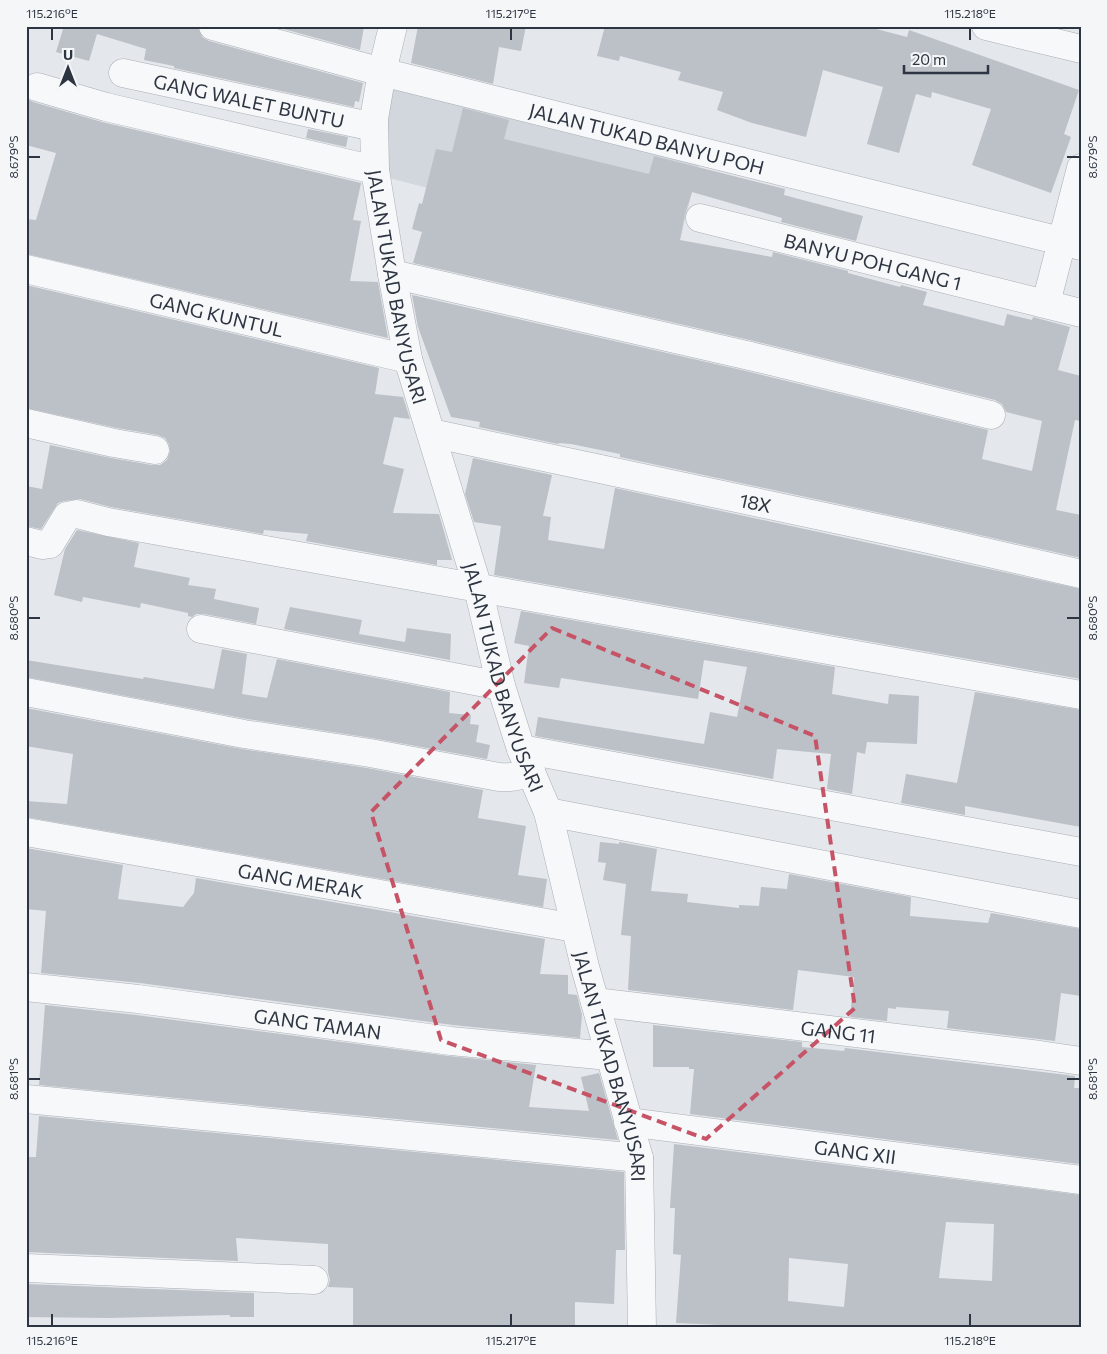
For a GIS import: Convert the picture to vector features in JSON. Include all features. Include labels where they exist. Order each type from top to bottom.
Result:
[{"type":"street","name":"JALAN TUKAD BANYU POH","points":[[213,26],[382,72],[1071,244]]},
{"type":"street","name":"JALAN TUKAD BANYUSARI","points":[[393,26],[382,72],[374,127],[375,170],[408,359],[478,588],[501,686],[526,760],[548,812],[594,1002],[638,1158],[642,1328]]},
{"type":"street","points":[[986,26],[1081,49]]},
{"type":"street","name":"GANG WALET BUNTU","points":[[123,73],[374,127]]},
{"type":"street","points":[[37,87],[106,107],[375,170]]},
{"type":"street","points":[[1046,304],[1071,244],[1081,168]]},
{"type":"street","name":"BANYU POH GANG 1","points":[[700,218],[1081,313]]},
{"type":"street","name":"GANG KUNTUL","points":[[26,269],[408,359]]},
{"type":"street","points":[[392,274],[750,356],[991,416]]},
{"type":"street","points":[[26,423],[114,443],[155,450]]},
{"type":"street","name":"18X","points":[[431,432],[924,538],[1081,574]]},
{"type":"street","points":[[39,542],[67,516],[77,514],[108,522],[1081,695]]},
{"type":"street","points":[[201,629],[501,686]]},
{"type":"street","points":[[26,692],[244,734],[370,754],[499,778],[512,778],[523,775],[526,760],[1081,852]]},
{"type":"street","points":[[548,812],[1081,914]]},
{"type":"street","name":"GANG MERAK","points":[[26,832],[575,928]]},
{"type":"street","name":"GANG TAMAN","points":[[26,987],[138,999],[451,1041],[609,1056]]},
{"type":"street","name":"GANG 11","points":[[594,1002],[1011,1051],[1081,1061]]},
{"type":"street","points":[[26,1099],[638,1158]]},
{"type":"street","name":"GANG XII","points":[[628,1122],[1081,1180]]},
{"type":"street","points":[[26,1268],[314,1280]]},
{"type":"highlighted area","points":[[552,628],[815,736],[855,1008],[706,1139],[441,1040],[371,812]]},
{"type":"shaded area","points":[[395,81],[700,160],[677,252],[389,178],[385,123]]},
{"type":"building","points":[[64,26],[198,26],[202,37],[209,41],[363,83],[359,102],[355,101],[354,107],[174,68],[174,66],[144,60],[146,49],[97,34],[89,61],[56,52]]},
{"type":"building","points":[[273,26],[364,26],[360,50]]},
{"type":"building","points":[[418,26],[526,26],[521,51],[499,47],[493,84],[411,63]]},
{"type":"building","points":[[605,26],[865,26],[907,37],[909,30],[1079,90],[1064,134],[1071,137],[1051,193],[972,165],[991,109],[932,92],[931,98],[916,94],[899,153],[867,144],[883,87],[823,70],[806,137],[752,123],[717,110],[723,92],[678,80],[681,72],[620,56],[619,61],[597,56]]},
{"type":"building","points":[[26,98],[33,102],[102,122],[361,183],[353,220],[361,221],[350,281],[378,282],[388,338],[26,254],[26,219],[36,220],[56,153],[26,145]]},
{"type":"building","points":[[463,108],[509,120],[504,139],[649,174],[654,156],[785,189],[784,195],[863,216],[856,241],[781,222],[782,218],[692,192],[680,240],[772,257],[773,252],[848,271],[848,273],[900,287],[901,285],[927,292],[923,305],[1004,326],[1007,314],[1032,320],[1033,317],[1070,327],[1058,370],[1081,376],[1081,421],[1075,420],[1056,510],[1081,515],[1081,558],[620,457],[620,454],[571,444],[558,444],[479,427],[480,422],[451,417],[418,327],[412,295],[746,371],[988,430],[982,459],[1032,471],[1042,421],[1006,412],[1002,404],[995,400],[754,341],[413,263],[422,232],[412,229],[419,203],[422,204],[436,149],[452,152]]},
{"type":"building","points":[[308,129],[348,137],[346,147],[306,138]]},
{"type":"building","points":[[26,285],[379,368],[375,394],[403,397],[410,419],[394,417],[383,464],[404,469],[393,513],[439,514],[452,560],[437,560],[437,565],[306,541],[308,534],[264,530],[263,534],[111,507],[80,499],[58,503],[41,529],[26,526],[26,486],[42,489],[50,445],[152,465],[160,465],[167,460],[170,452],[169,444],[165,438],[158,435],[26,408]]},
{"type":"building","points":[[473,458],[552,475],[543,516],[551,517],[548,540],[604,549],[615,488],[1081,589],[1081,679],[494,575],[501,526],[474,522],[465,494]]},
{"type":"building","points":[[77,530],[139,543],[134,567],[190,578],[188,585],[216,589],[214,599],[259,608],[256,624],[204,614],[196,614],[192,617],[188,616],[188,613],[141,603],[140,608],[83,597],[82,602],[54,595],[65,549]]},
{"type":"building","points":[[290,607],[362,620],[359,634],[405,642],[407,628],[451,634],[450,660],[284,629]]},
{"type":"building","points":[[521,611],[835,667],[832,694],[888,704],[889,694],[919,696],[917,744],[867,742],[865,754],[857,752],[852,794],[827,789],[831,754],[777,749],[773,779],[535,736],[538,717],[704,744],[710,712],[737,717],[747,667],[704,660],[698,699],[561,678],[559,688],[524,683],[529,646],[514,643]]},
{"type":"building","points":[[222,649],[247,654],[242,694],[267,698],[277,659],[450,692],[449,713],[471,715],[470,724],[479,725],[476,742],[490,745],[487,759],[372,738],[247,719],[26,677],[26,660],[214,689]]},
{"type":"building","points":[[975,692],[1081,710],[1081,827],[965,806],[965,815],[901,803],[906,774],[957,783]]},
{"type":"building","points":[[26,708],[242,749],[367,768],[483,790],[478,818],[526,826],[518,875],[547,879],[543,907],[26,817],[26,801],[67,804],[73,754],[26,746]]},
{"type":"building","points":[[600,842],[619,844],[619,842],[657,849],[651,891],[688,894],[687,902],[739,908],[739,905],[759,906],[761,887],[787,889],[789,874],[911,897],[910,916],[988,923],[991,913],[1081,929],[1081,996],[1061,993],[1055,1041],[947,1028],[949,1011],[896,1007],[896,1009],[888,1008],[887,1021],[850,1017],[854,977],[798,970],[793,1010],[628,990],[631,936],[621,935],[626,884],[603,880],[606,863],[598,862]]},
{"type":"building","points":[[26,848],[123,865],[118,899],[183,907],[194,893],[196,878],[545,939],[540,974],[568,975],[568,994],[577,995],[582,1015],[580,1038],[453,1025],[140,983],[41,973],[46,911],[26,909]]},
{"type":"building","points":[[45,1005],[449,1056],[536,1065],[529,1107],[589,1111],[581,1077],[599,1073],[618,1140],[39,1085]]},
{"type":"building","points":[[653,1025],[802,1042],[802,1047],[844,1051],[845,1048],[1075,1076],[1074,1088],[1081,1088],[1079,1164],[690,1114],[694,1069],[689,1069],[689,1067],[653,1067]]},
{"type":"building","points":[[39,1116],[624,1172],[625,1250],[616,1250],[614,1304],[575,1302],[575,1328],[353,1328],[353,1288],[328,1287],[330,1280],[328,1272],[328,1244],[236,1238],[238,1261],[26,1252],[26,1157],[36,1157]]},
{"type":"building","points":[[674,1144],[1081,1195],[1081,1328],[722,1328],[722,1325],[676,1323],[681,1255],[673,1254],[675,1208],[670,1208]],"holes":[[[946,1222],[994,1224],[992,1281],[939,1278]],[[789,1258],[848,1264],[844,1307],[788,1301]]]},
{"type":"building","points":[[26,1284],[254,1293],[254,1317],[230,1317],[230,1315],[108,1318],[26,1317]]}]
